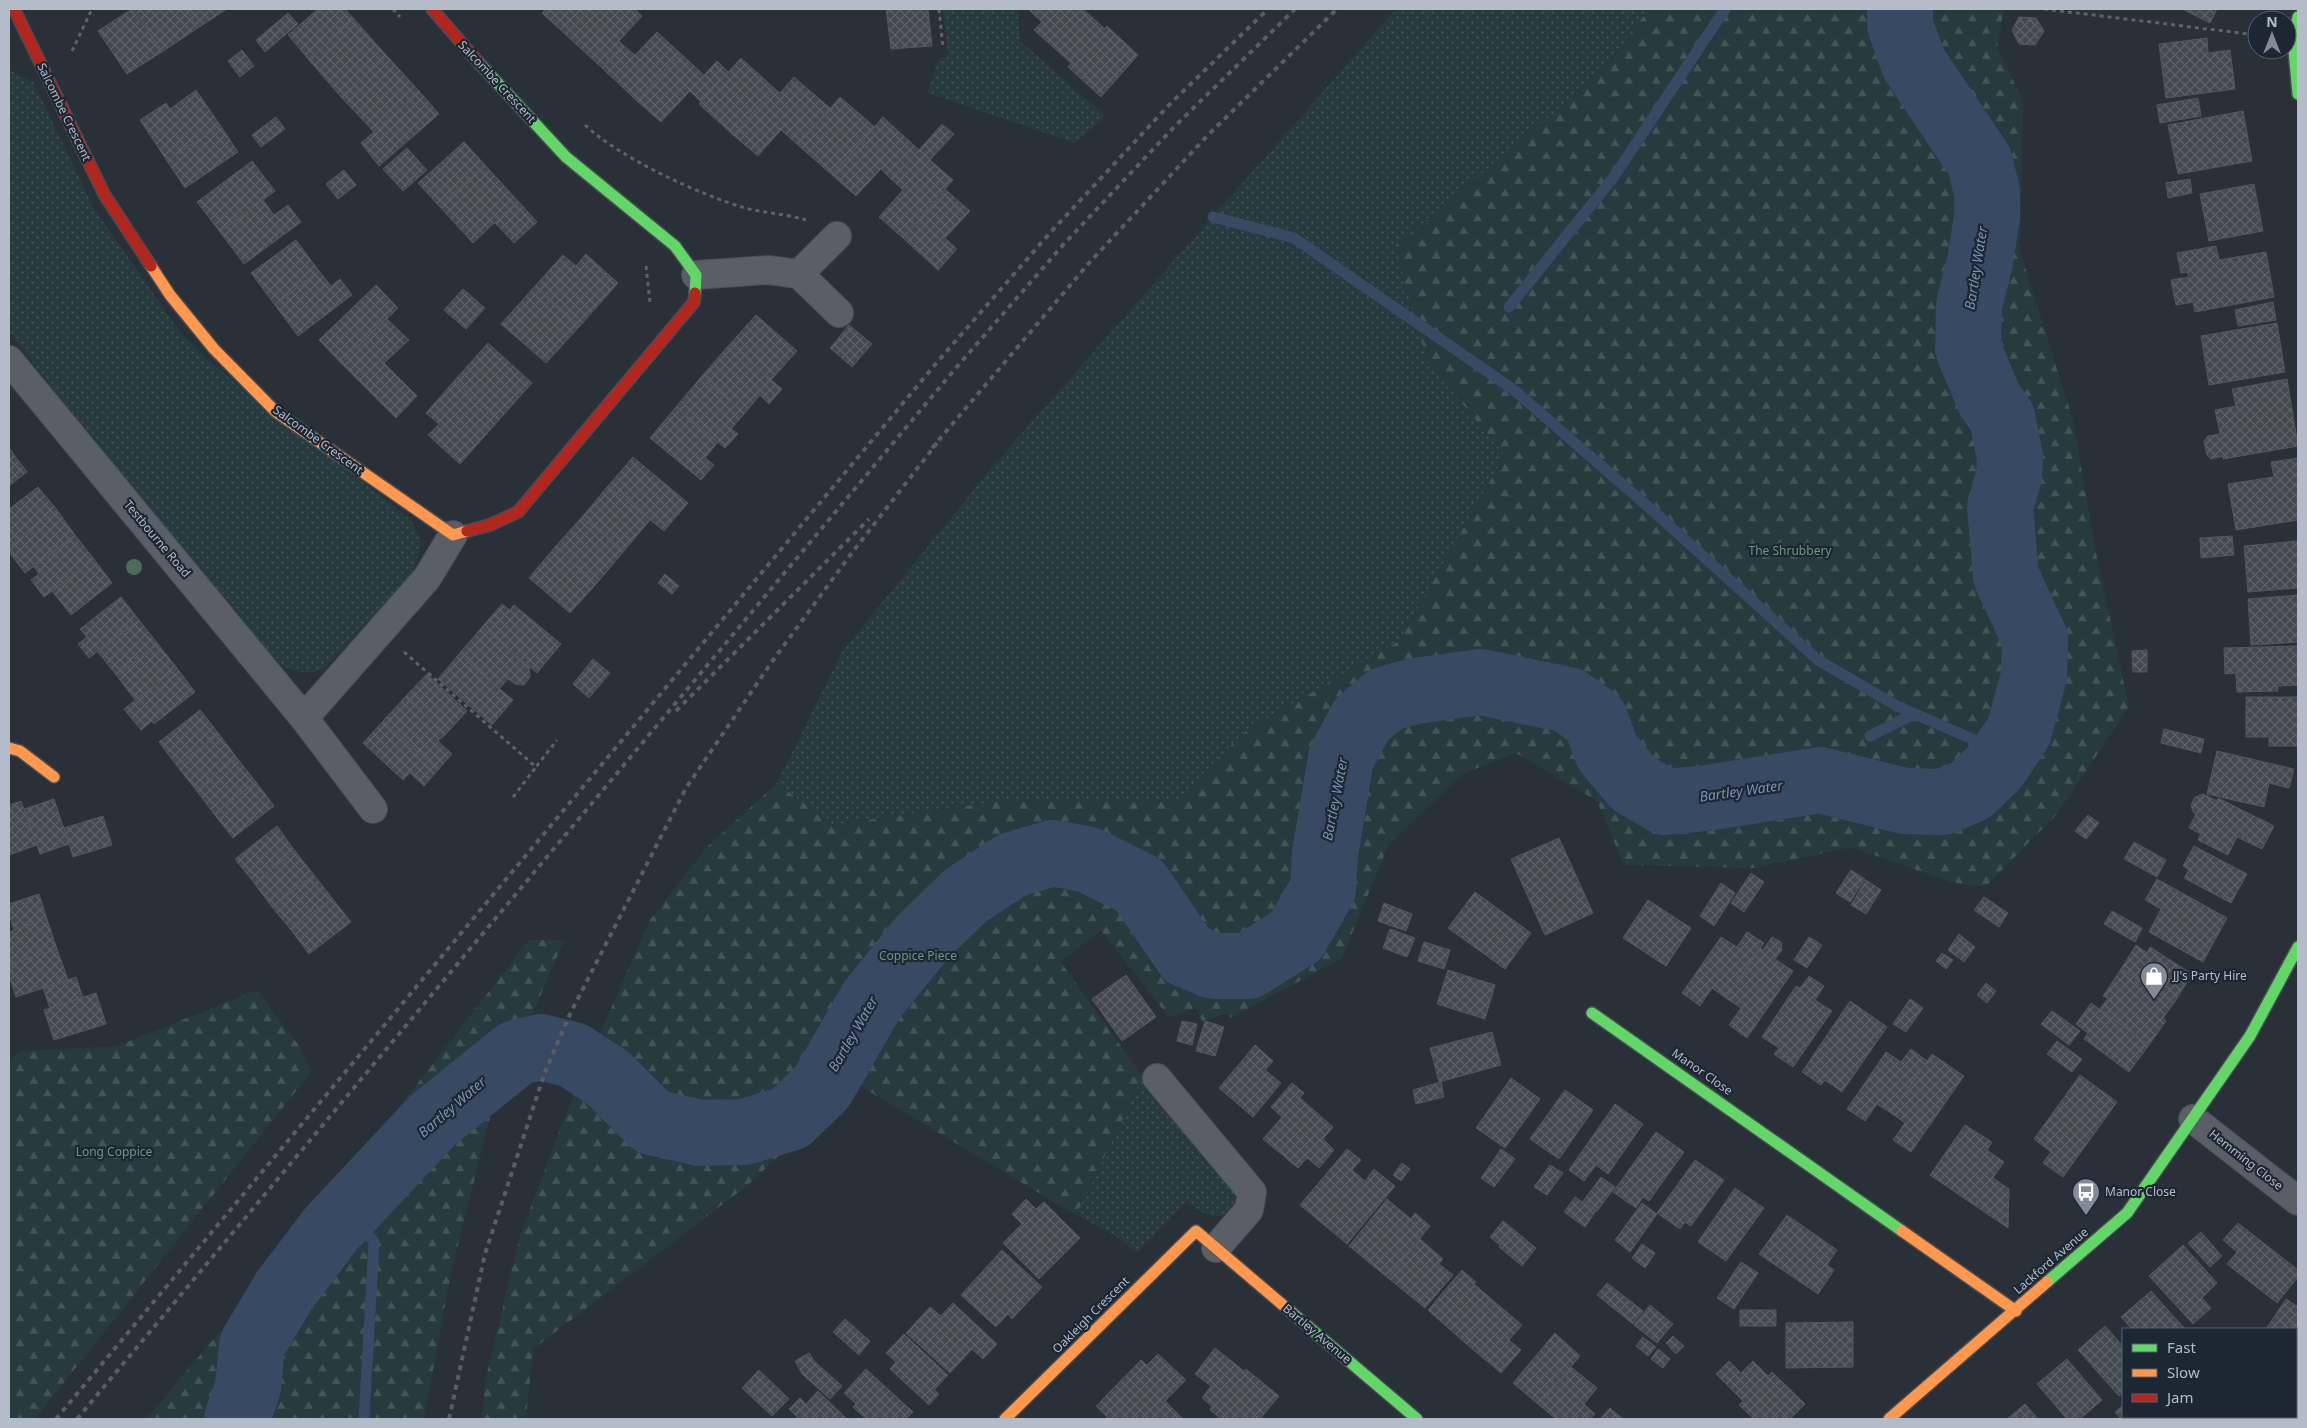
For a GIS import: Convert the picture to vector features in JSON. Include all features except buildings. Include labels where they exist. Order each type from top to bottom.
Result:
[{"type":"street","points":[[9,11],[13,9]]},
{"type":"street","name":"Salcombe Crescent","points":[[13,9],[104,194],[170,295],[214,349],[276,412],[453,535]]},
{"type":"street","name":"Salcombe Crescent","points":[[432,9],[454,36],[566,157],[675,246],[696,275]]},
{"type":"street","points":[[2298,17],[2293,40],[2298,94]]},
{"type":"street","points":[[799,274],[837,236]]},
{"type":"street","points":[[304,718],[427,578],[453,535],[490,525],[518,512],[694,302],[696,275],[768,270],[799,274],[839,313]]},
{"type":"street","name":"Testbourne Road","points":[[9,360],[304,718],[373,809]]},
{"type":"street","points":[[9,748],[20,751],[54,777]]},
{"type":"street","name":"Lackford Avenue","points":[[1889,1419],[2128,1213],[2250,1036],[2298,947]]},
{"type":"street","name":"Manor Close","points":[[1592,1012],[2016,1311]]},
{"type":"street","points":[[1157,1078],[1252,1192],[1249,1210],[1206,1240]]},
{"type":"street","name":"Hemming Close","points":[[2193,1119],[2298,1200]]},
{"type":"street","name":"Oakleigh Crescent","points":[[1005,1419],[1206,1240]]},
{"type":"street","name":"Bartley Avenue","points":[[1206,1240],[1417,1419]]},
{"type":"path","points":[[70,56],[92,9]]},
{"type":"path","points":[[393,9],[404,23]]},
{"type":"path","points":[[939,9],[942,48]]},
{"type":"path","points":[[2044,9],[2247,34]]},
{"type":"path","points":[[580,121],[640,162],[690,186],[746,208],[788,215],[821,224],[837,236]]},
{"type":"path","points":[[639,259],[646,265],[651,305]]},
{"type":"path","points":[[380,632],[536,767]]},
{"type":"path","points":[[513,797],[557,740]]},
{"type":"green space","points":[[943,9],[1018,9],[1020,41],[1105,116],[1075,143],[927,93],[939,58],[948,57]]},
{"type":"green space","points":[[1396,9],[1649,9],[1597,77],[1427,361],[1505,455],[1399,641],[1243,733],[1178,800],[994,802],[832,825],[777,783],[842,652],[999,459]]},
{"type":"green space","name":"The Shrubbery","points":[[1649,9],[2004,9],[1997,48],[2023,100],[2020,251],[2073,420],[2096,553],[2129,707],[2057,814],[1985,887],[1951,882],[1851,847],[1755,868],[1624,865],[1597,801],[1516,753],[1462,774],[1388,846],[1342,958],[1231,1018],[1228,1013],[1202,1021],[1196,1008],[1169,1017],[1101,931],[1060,961],[1143,1077],[1076,1215],[855,1083],[748,1185],[533,1349],[526,1419],[482,1419],[485,1382],[520,1235],[580,1078],[650,920],[707,847],[777,783],[832,825],[994,802],[1178,800],[1243,733],[1399,641],[1505,455],[1427,361],[1395,246],[1597,77]]},
{"type":"green space","points":[[9,70],[33,82],[95,210],[180,332],[212,364],[411,520],[421,545],[413,572],[325,668],[308,672],[295,671],[288,669],[269,655],[90,438],[9,331]]},
{"type":"green space","points":[[529,940],[564,940],[492,1110],[451,1273],[424,1419],[146,1419],[281,1259]]},
{"type":"green space","name":"Long Coppice","points":[[257,990],[297,1043],[312,1071],[35,1419],[9,1419],[9,1061],[22,1051],[117,1046]]},
{"type":"green space","points":[[1143,1077],[1237,1189],[1237,1197],[1232,1210],[1221,1216],[1207,1214],[1198,1210],[1187,1201],[1137,1253],[1113,1234],[1076,1215]]},
{"type":"waterway","points":[[1509,307],[1613,178],[1725,9]]},
{"type":"waterway","name":"Bartley Water","points":[[237,1419],[248,1387],[252,1345],[284,1291],[331,1229],[432,1121],[516,1053],[541,1047],[573,1055],[608,1078],[652,1122],[700,1133],[744,1132],[790,1118],[822,1087],[872,1000],[922,938],[965,896],[1012,865],[1053,853],[1089,860],[1139,885],[1187,955],[1214,966],[1248,966],[1296,936],[1323,889],[1325,854],[1341,758],[1362,719],[1386,699],[1415,691],[1481,682],[1568,700],[1595,719],[1607,752],[1634,784],[1665,802],[1707,798],[1820,780],[1905,801],[1943,802],[1971,790],[1996,766],[2019,731],[2034,676],[2035,639],[2006,576],[2000,507],[2009,476],[2010,457],[2002,417],[1989,399],[1968,348],[1969,305],[1980,262],[1987,217],[1987,193],[1980,162],[1914,64],[1900,25],[1900,9]]},
{"type":"waterway","points":[[1213,217],[1294,238],[1514,390],[1661,518],[1818,660],[1897,706],[2004,753]]},
{"type":"waterway","points":[[1870,736],[1914,714]]},
{"type":"waterway","points":[[350,1209],[374,1242],[364,1419]]},
{"type":"railway","points":[[56,1419],[939,360],[1049,234],[1168,106],[1268,9]]},
{"type":"railway","points":[[77,1419],[955,369],[1063,245],[1174,127],[1295,9]]},
{"type":"railway","points":[[932,448],[1089,263],[1208,135],[1337,9]]},
{"type":"railway","points":[[449,1419],[485,1254],[545,1072],[570,1014],[686,788],[771,663],[851,554],[937,443]]},
{"type":"railway","points":[[676,711],[869,519]]},
{"type":"traffic: fast","points":[[2298,17],[2293,40],[2298,94]]},
{"type":"traffic: fast","points":[[479,63],[566,157],[675,246],[696,275],[695,293]]},
{"type":"traffic: fast","points":[[2047,1282],[2127,1213],[2250,1036],[2298,947]]},
{"type":"traffic: fast","points":[[1592,1013],[1902,1231]]},
{"type":"traffic: fast","points":[[1291,1312],[1417,1419]]},
{"type":"traffic: slow","points":[[151,266],[170,295],[214,349],[276,412],[453,535],[467,531]]},
{"type":"traffic: slow","points":[[9,748],[20,751],[54,777]]},
{"type":"traffic: slow","points":[[1005,1419],[1196,1231],[1291,1312]]},
{"type":"traffic: slow","points":[[1902,1231],[2016,1311]]},
{"type":"traffic: slow","points":[[1889,1419],[2047,1282]]},
{"type":"traffic: jam","points":[[14,9],[104,194],[151,266]]},
{"type":"traffic: jam","points":[[432,9],[479,63]]},
{"type":"traffic: jam","points":[[467,531],[490,525],[518,512],[694,302],[695,293]]},
{"type":"place","name":"JJ's Party Hire","points":[[2154,1000]]},
{"type":"place","name":"Manor Close","points":[[2086,1216]]},
{"type":"park label","name":"Coppice Piece","points":[[918,956]]}]
